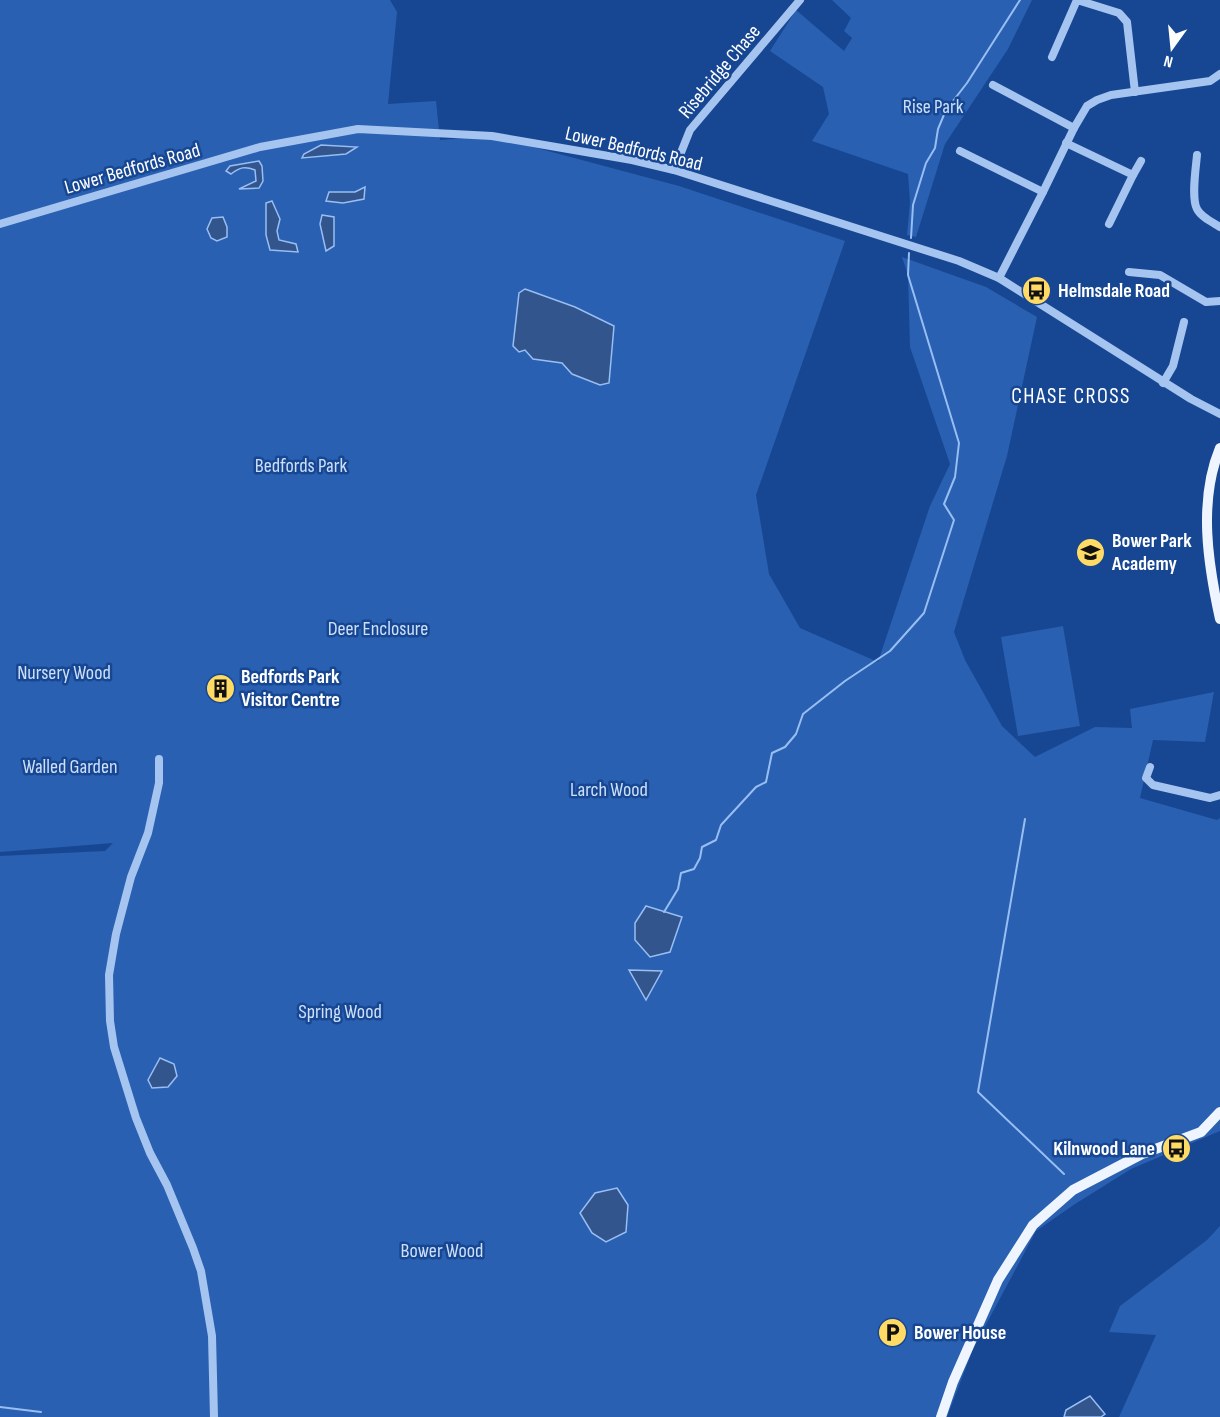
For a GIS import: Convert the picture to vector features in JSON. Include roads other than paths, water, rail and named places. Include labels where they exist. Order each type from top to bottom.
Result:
[{"type":"main road","points":[[1220,447],[1210,484],[1207,514],[1212,575],[1220,618]]},
{"type":"main road","points":[[941,1417],[953,1382],[998,1280],[1033,1225],[1073,1190],[1142,1154],[1201,1132],[1220,1112]]},
{"type":"street","name":"Risebridge Chase","points":[[674,170],[690,130],[800,0]]},
{"type":"street","points":[[1052,57],[1077,0],[1119,13],[1127,22],[1135,92]]},
{"type":"street","points":[[999,278],[1066,143],[1087,106],[1111,95],[1210,81],[1220,74]]},
{"type":"street","points":[[993,86],[1074,128]]},
{"type":"street","name":"Lower Bedfords Road","points":[[0,225],[260,147],[358,129],[492,136],[589,152],[674,170],[959,261],[999,278],[1163,382],[1220,414]]},
{"type":"street","points":[[1066,143],[1133,175]]},
{"type":"street","points":[[960,151],[1043,192]]},
{"type":"street","points":[[1197,154],[1196,208],[1203,216],[1220,227]]},
{"type":"street","points":[[1109,224],[1140,161]]},
{"type":"street","points":[[1136,271],[1170,276],[1206,302],[1220,301]]},
{"type":"street","points":[[1163,382],[1173,366],[1184,322]]},
{"type":"street","points":[[159,759],[159,783],[148,833],[131,877],[116,934],[109,975],[110,1021],[114,1047],[136,1118],[194,1248],[201,1271],[212,1336],[214,1417]]},
{"type":"street","points":[[1150,767],[1146,778],[1153,785],[1210,798],[1220,795]]},
{"type":"waterway","points":[[911,238],[913,205],[926,163],[935,148],[938,129],[946,110],[967,83],[1020,0]]},
{"type":"waterway","points":[[664,912],[678,889],[681,873],[694,869],[700,858],[702,847],[716,840],[721,825],[756,787],[766,782],[772,753],[785,747],[796,734],[803,714],[845,681],[890,651],[924,613],[954,520],[944,504],[955,477],[959,443],[908,275],[909,253]]},
{"type":"waterway","points":[[1025,819],[978,1092],[1064,1174]]},
{"type":"waterway","points":[[0,1407],[41,1412]]},
{"type":"place","name":"Helmsdale Road","points":[[1037,290]]},
{"type":"place","name":"Bower Park Academy","points":[[1091,552]]},
{"type":"place","name":"Bedfords Park Visitor Centre","points":[[220,688]]},
{"type":"place","name":"Kilnwood Lane","points":[[1176,1148]]},
{"type":"place","name":"Bower House","points":[[893,1332]]},
{"type":"district","name":"CHASE CROSS","points":[[1071,395]]},
{"type":"park label","name":"Rise Park","points":[[933,106]]},
{"type":"park label","name":"Bedfords Park","points":[[301,465]]},
{"type":"park label","name":"Deer Enclosure","points":[[378,628]]},
{"type":"park label","name":"Nursery Wood","points":[[64,672]]},
{"type":"park label","name":"Walled Garden","points":[[70,766]]},
{"type":"park label","name":"Larch Wood","points":[[609,789]]},
{"type":"park label","name":"Spring Wood","points":[[340,1011]]},
{"type":"park label","name":"Bower Wood","points":[[442,1250]]}]
